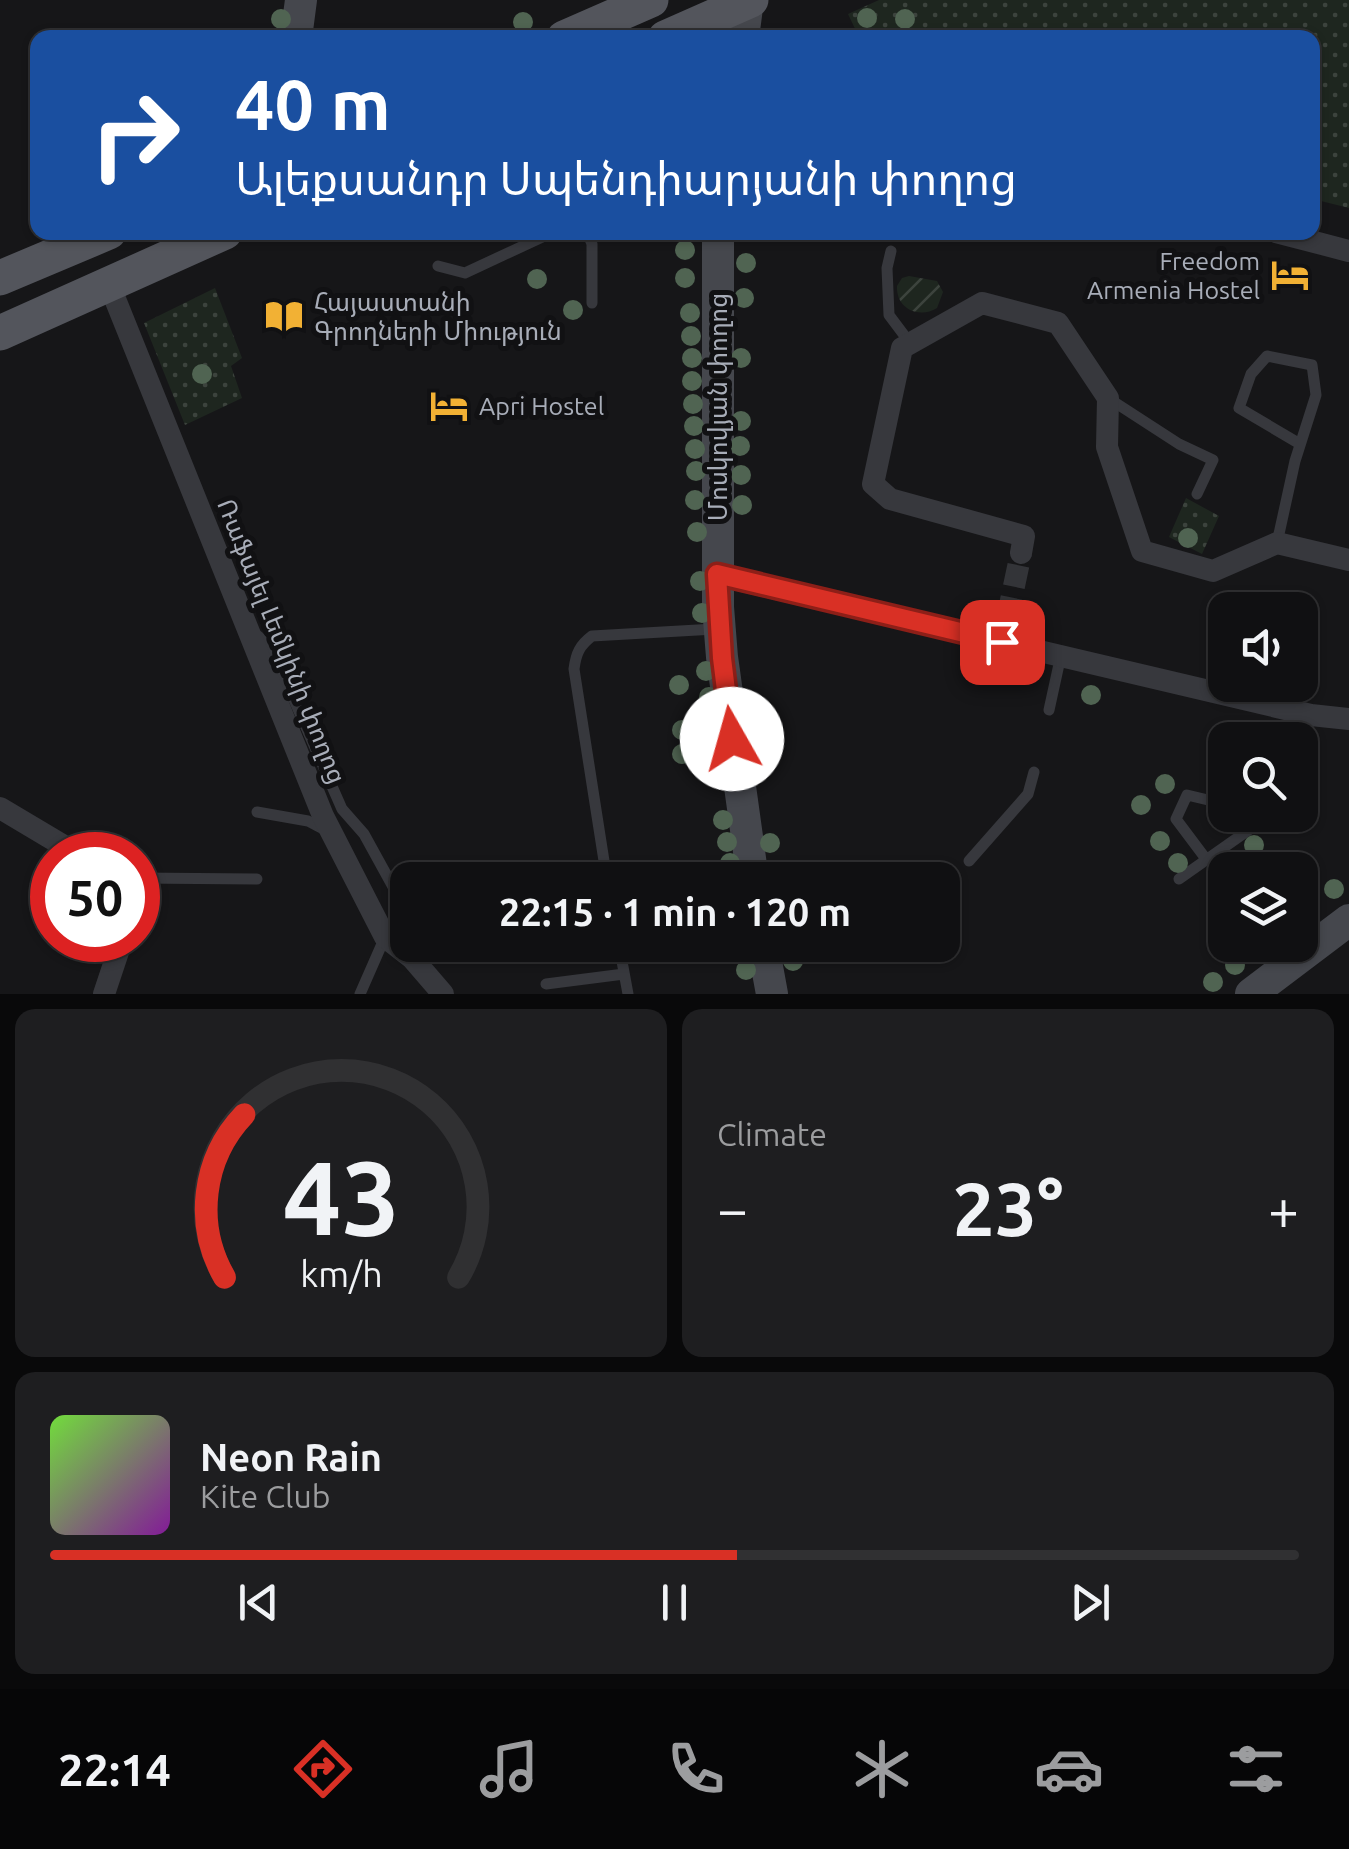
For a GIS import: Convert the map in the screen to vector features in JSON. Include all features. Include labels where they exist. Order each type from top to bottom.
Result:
[{"type":"main road","points":[[297,30],[301,0]]},
{"type":"main road","points":[[583,30],[652,0]]},
{"type":"main road","points":[[685,30],[739,9]]},
{"type":"main road","points":[[0,278],[89,240]]},
{"type":"main road","points":[[0,333],[208,240]]},
{"type":"main road","name":"Մոսկովյան փողոց","points":[[718,240],[719,629],[751,862]]},
{"type":"main road","points":[[1264,990],[1349,920]]},
{"type":"main road","points":[[767,962],[772,994]]},
{"type":"street","points":[[1307,240],[1349,251]]},
{"type":"street","name":"Ռաֆայել Լեմկինի փողոց","points":[[108,284],[334,838],[385,937],[412,958],[443,994]]},
{"type":"street","points":[[1020,553],[1024,536],[890,500],[874,484],[902,348],[982,304],[1058,323],[1108,398],[1107,447],[1142,551],[1213,571],[1277,543],[1349,560]]},
{"type":"street","points":[[717,574],[999,633],[1061,656],[1311,715],[1349,718]]},
{"type":"street","points":[[0,808],[40,832]]},
{"type":"street","points":[[104,994],[115,962]]},
{"type":"lane","points":[[438,266],[465,273],[535,240]]},
{"type":"lane","points":[[590,240],[592,303]]},
{"type":"lane","points":[[891,251],[887,268],[890,316],[910,343]]},
{"type":"lane","points":[[1277,543],[1316,395],[1312,365],[1267,356],[1251,374],[1239,408],[1300,444]]},
{"type":"lane","points":[[1108,398],[1179,444],[1213,460],[1197,494]]},
{"type":"lane","points":[[244,622],[272,650],[342,809],[364,834],[390,881]]},
{"type":"lane","points":[[603,862],[574,669],[576,655],[582,643],[592,636],[719,629]]},
{"type":"lane","points":[[980,676],[999,633]]},
{"type":"lane","points":[[1049,710],[1061,656]]},
{"type":"lane","points":[[1309,722],[1311,715]]},
{"type":"lane","points":[[969,861],[1028,794],[1034,772]]},
{"type":"lane","points":[[1206,859],[1176,819],[1187,795],[1208,800]]},
{"type":"lane","points":[[257,812],[308,821],[334,838]]},
{"type":"lane","points":[[1178,879],[1245,832]]},
{"type":"lane","points":[[160,878],[257,879]]},
{"type":"lane","points":[[360,994],[385,937]]},
{"type":"lane","points":[[622,962],[628,994]]},
{"type":"lane","points":[[546,984],[624,974]]},
{"type":"shaded area","points":[[879,0],[1349,0],[1349,208],[1320,201],[1320,30],[856,30],[848,14]]},
{"type":"shaded area","points":[[909,276],[937,281],[943,292],[937,308],[916,312],[904,306],[897,286]]},
{"type":"shaded area","points":[[215,288],[242,358],[231,366],[242,398],[185,425],[144,323]]},
{"type":"shaded area","points":[[1186,498],[1219,516],[1202,554],[1169,537]]},
{"type":"tunnel","points":[[1007,619],[1021,553]]},
{"type":"place","name":"Freedom Armenia Hostel","points":[[1290,275]]},
{"type":"place","name":"Հայաստանի Գրողների Միություն","points":[[284,316]]},
{"type":"place","name":"Apri Hostel","points":[[449,406]]},
{"type":"route","points":[[732,739],[717,574],[1002,642]]}]
